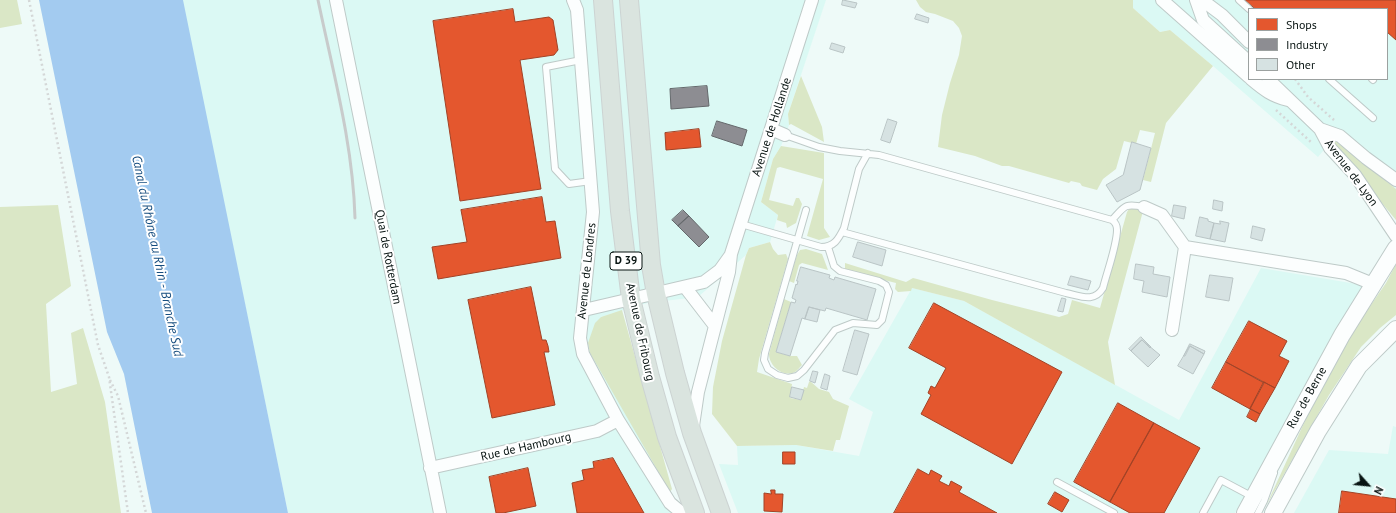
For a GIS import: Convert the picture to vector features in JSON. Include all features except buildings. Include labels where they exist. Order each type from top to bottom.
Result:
[{"type":"main road","name":"Avenue de Fribourg","points":[[603,0],[620,211],[632,299],[650,377],[667,437],[695,513]]},
{"type":"main road","name":"Avenue de Fribourg","points":[[629,0],[641,146],[656,294],[675,373],[692,433],[721,513]]},
{"type":"main road","name":"Rue de Berne","points":[[1245,513],[1342,335],[1396,248]]},
{"type":"main road","points":[[1273,513],[1318,431],[1359,366],[1396,329]]},
{"type":"street","name":"Quai de Rotterdam","points":[[336,0],[440,513]]},
{"type":"street","name":"Avenue de Londres","points":[[573,0],[576,10],[581,60],[593,212],[580,338],[583,354],[618,420],[670,504],[682,513]]},
{"type":"street","name":"Avenue de Hollande","points":[[692,433],[698,392],[729,272],[731,254],[812,0]]},
{"type":"street","points":[[1162,0],[1248,76]]},
{"type":"street","points":[[1196,0],[1203,20],[1248,61]]},
{"type":"street","points":[[1202,0],[1222,15],[1248,41]]},
{"type":"street","name":"Avenue de Lyon","points":[[1252,80],[1263,90],[1274,96],[1291,101]]},
{"type":"street","name":"Avenue de Lyon","points":[[1269,80],[1320,129],[1330,148],[1355,175],[1396,236]]},
{"type":"street","name":"Avenue de Lyon","points":[[1280,80],[1291,101]]},
{"type":"street","name":"Avenue de Lyon","points":[[1320,129],[1340,136],[1366,158],[1396,180]]},
{"type":"street","points":[[771,130],[785,135]]},
{"type":"street","points":[[1144,207],[1162,216],[1185,247],[1346,273],[1373,284]]},
{"type":"street","points":[[1172,330],[1185,247]]},
{"type":"street","name":"Avenue de Hollande","points":[[584,310],[685,288],[704,282],[720,270],[731,254]]},
{"type":"street","points":[[685,288],[715,326]]},
{"type":"street","name":"Rue de Hambourg","points":[[430,468],[598,431],[618,420]]},
{"type":"lane","points":[[1239,0],[1248,8]]},
{"type":"lane","points":[[581,60],[546,66],[555,169],[569,184],[591,180]]},
{"type":"lane","points":[[1330,80],[1373,118]]},
{"type":"lane","points":[[785,135],[819,147],[879,155],[1112,220],[1116,223],[1118,229],[1102,288],[1099,294],[1094,297],[1087,298],[842,232]]},
{"type":"lane","points":[[741,224],[821,247],[828,247],[832,245],[842,232],[859,169],[868,153]]},
{"type":"lane","points":[[1112,220],[1122,208],[1130,204],[1144,207]]},
{"type":"lane","points":[[806,210],[765,353],[764,360],[768,369],[777,375],[788,378],[798,376],[835,330],[853,323],[877,325],[882,320],[889,292],[886,285],[879,281],[840,271],[834,266],[828,247]]},
{"type":"lane","points":[[1258,513],[1264,501],[1293,423]]},
{"type":"lane","points":[[1203,513],[1221,480],[1254,497]]},
{"type":"lane","points":[[1057,482],[1114,513]]},
{"type":"path","points":[[28,0],[98,345],[109,378],[118,396],[146,513]]},
{"type":"path","points":[[1273,108],[1314,145]]},
{"type":"path","points":[[109,378],[128,513]]},
{"type":"shaded area","points":[[0,0],[17,0],[22,24],[0,28]]},
{"type":"shaded area","points":[[182,0],[826,0],[788,114],[789,125],[781,146],[773,159],[761,202],[778,215],[770,242],[749,248],[746,255],[698,297],[647,303],[601,317],[679,513],[288,513]]},
{"type":"shaded area","points":[[916,0],[1133,0],[1133,8],[1160,32],[1170,30],[1213,66],[1166,123],[1151,182],[1143,180],[1155,133],[1140,130],[1136,144],[1124,141],[1116,169],[1103,179],[1097,190],[1082,186],[1080,183],[1071,181],[1069,183],[1009,166],[1002,166],[975,156],[938,147],[942,115],[959,55],[962,36],[959,28],[953,21],[926,12],[920,7]]},
{"type":"shaded area","points":[[1133,0],[1396,0],[1396,189],[1333,139],[1318,157],[1170,30],[1160,32],[1133,8]]},
{"type":"shaded area","points":[[801,76],[822,127],[824,142],[791,124],[789,125],[788,114]]},
{"type":"shaded area","points":[[1333,139],[1396,189],[1396,220],[1331,142]]},
{"type":"shaded area","points":[[781,146],[824,153],[824,228],[830,237],[819,240],[807,236],[823,179],[780,167],[777,168],[769,200],[793,206],[796,198],[799,198],[802,204],[796,223],[787,228],[786,223],[777,220],[778,215],[761,202],[773,159]]},
{"type":"shaded area","points":[[58,205],[71,286],[46,304],[51,392],[77,384],[71,333],[83,328],[105,402],[121,513],[0,513],[0,207]]},
{"type":"shaded area","points":[[1133,208],[1143,211],[1108,342],[1115,385],[964,301],[912,288],[911,291],[898,292],[895,289],[896,283],[845,269],[845,263],[906,282],[913,278],[1059,317],[1068,314],[1072,300],[1100,308],[1127,212],[1129,209]]},
{"type":"shaded area","points":[[770,242],[778,255],[786,254],[788,259],[759,359],[757,372],[792,384],[790,398],[801,400],[804,387],[807,388],[810,381],[819,389],[829,392],[833,399],[849,406],[840,440],[836,440],[833,451],[796,445],[737,446],[712,414],[713,387],[722,341],[746,255],[749,248]]},
{"type":"shaded area","points":[[806,249],[822,254],[828,270],[802,263],[799,265],[794,283],[789,281],[797,255],[800,250]]},
{"type":"shaded area","points":[[1396,264],[1396,315],[1380,328],[1361,347],[1329,395],[1266,506],[1320,388],[1353,331],[1386,283]]},
{"type":"shaded area","points":[[1261,268],[1363,285],[1235,513],[738,513],[719,464],[738,465],[737,446],[796,445],[859,456],[873,412],[849,399],[912,288],[964,301],[1179,420]]},
{"type":"shaded area","points":[[784,299],[791,302],[776,352],[790,356],[797,356],[802,365],[796,371],[790,373],[781,372],[777,369],[771,362],[769,354]]},
{"type":"shaded area","points":[[622,310],[672,489],[670,492],[590,353],[588,343],[595,323],[601,317]]},
{"type":"shaded area","points":[[1393,426],[1396,427],[1396,513],[1294,513],[1329,450],[1388,454]]},
{"type":"water","name":"Canal du Rhône au Rhin - Branche Sud","points":[[39,0],[183,0],[288,513],[152,513],[124,374],[107,332]]},
{"type":"railway","points":[[318,0],[346,135],[355,218]]}]
